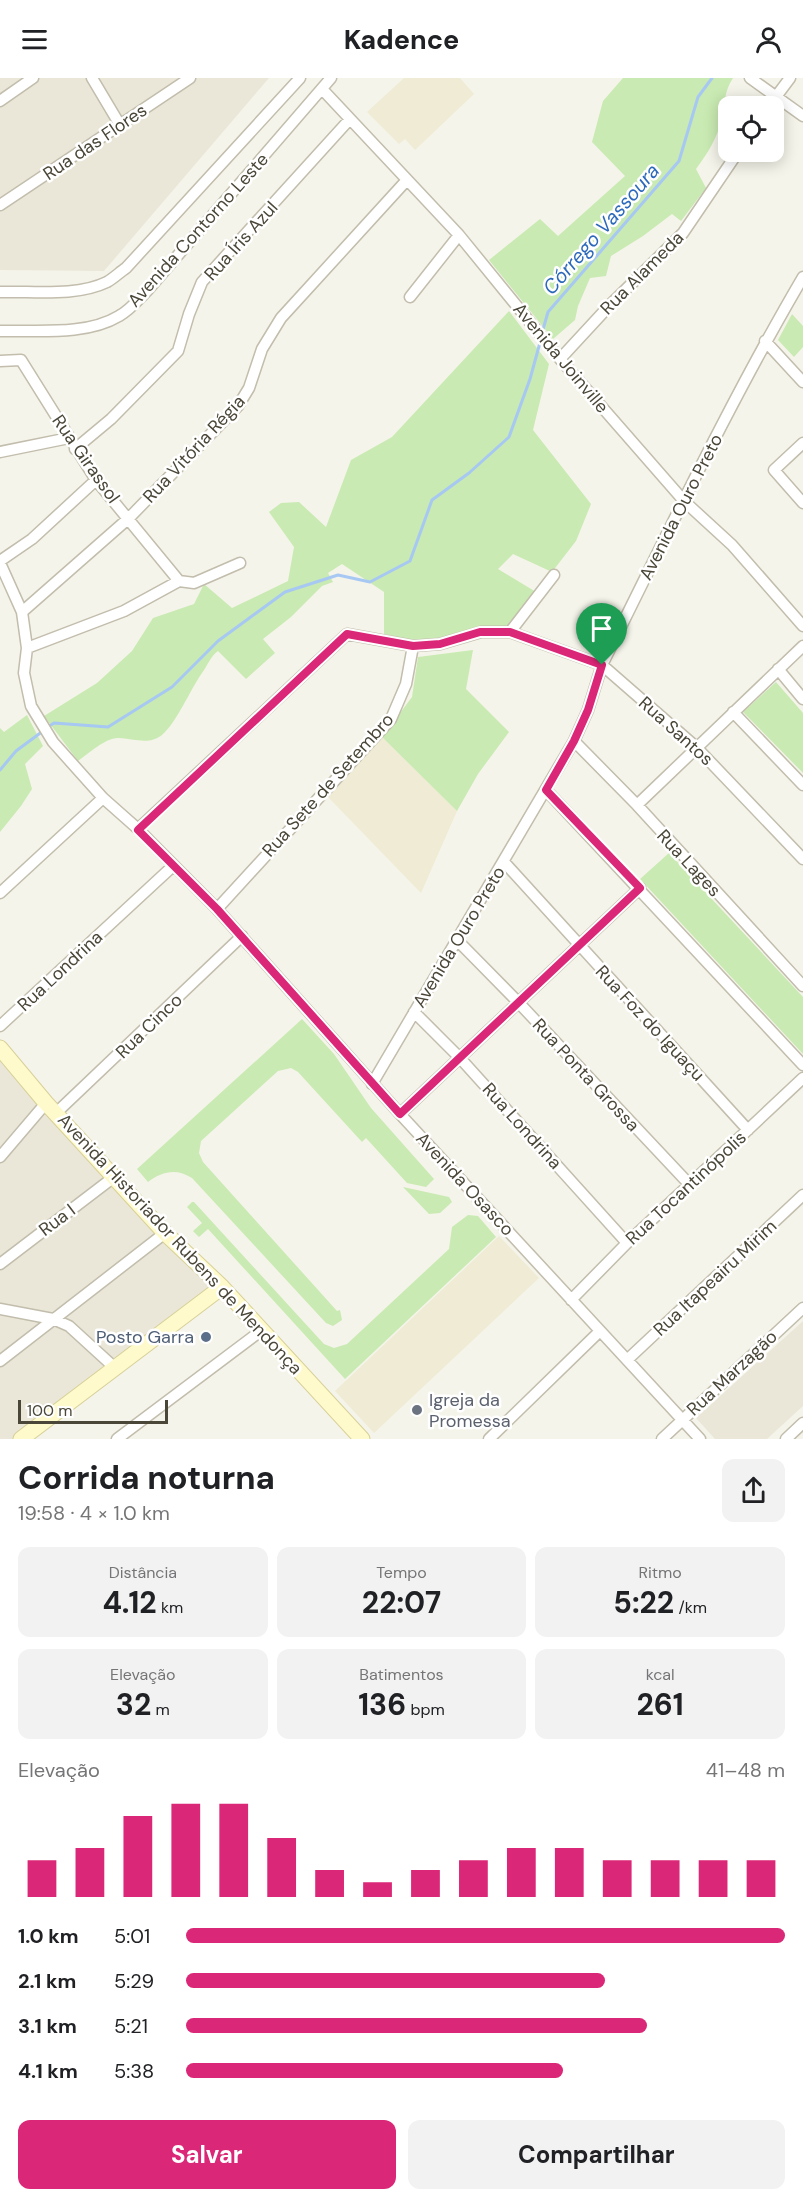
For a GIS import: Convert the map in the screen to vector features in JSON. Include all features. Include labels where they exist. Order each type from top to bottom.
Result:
[{"type":"main road","name":"Avenida Historiador Rubens de Mendonça","points":[[0,1048],[51,1108],[165,1233],[222,1287],[362,1439]]},
{"type":"main road","points":[[21,1439],[222,1287]]},
{"type":"street","points":[[0,101],[33,78]]},
{"type":"street","points":[[92,78],[120,125]]},
{"type":"street","name":"Rua das Flores","points":[[0,205],[190,78]]},
{"type":"street","name":"Avenida Contorno Leste","points":[[0,292],[69,291],[88,288],[117,275],[126,268],[300,78]]},
{"type":"street","name":"Avenida Contorno Leste","points":[[0,331],[71,329],[108,322],[120,315],[147,291],[331,78]]},
{"type":"street","points":[[750,78],[766,96]]},
{"type":"street","points":[[776,96],[790,78]]},
{"type":"street","name":"Avenida Joinville","points":[[322,89],[459,235],[560,359],[684,501],[732,545],[803,626]]},
{"type":"street","points":[[784,107],[803,116]]},
{"type":"street","name":"Rua Íris Azul","points":[[75,449],[111,419],[178,351],[202,282],[350,119]]},
{"type":"street","name":"Rua Alameda","points":[[560,359],[609,306],[683,233],[731,162]]},
{"type":"street","name":"Rua Vitória Régia","points":[[22,612],[129,518],[238,406],[249,388],[262,349],[281,318],[406,181]]},
{"type":"street","points":[[410,297],[459,235]]},
{"type":"street","name":"Avenida Ouro Preto","points":[[372,1083],[574,741],[588,710],[602,665],[765,341],[803,277]]},
{"type":"street","points":[[765,341],[803,382]]},
{"type":"street","name":"Rua Girassol","points":[[0,361],[21,360],[96,480],[179,581]]},
{"type":"street","points":[[0,452],[69,438]]},
{"type":"street","points":[[803,443],[774,470],[803,503]]},
{"type":"street","points":[[0,562],[32,538],[96,480]]},
{"type":"street","name":"Avenida Osasco","points":[[0,562],[22,612],[27,648],[24,673],[31,706],[48,735],[67,760],[102,798],[138,830],[217,909],[400,1114],[700,1439]]},
{"type":"street","points":[[27,648],[124,610],[179,581],[194,583],[240,563]]},
{"type":"street","points":[[510,632],[554,575]]},
{"type":"street","name":"Rua Santos","points":[[138,830],[347,634],[413,646],[440,644],[480,632],[510,632],[602,665],[696,747],[803,859]]},
{"type":"street","name":"Rua Sete de Setembro","points":[[217,909],[391,719],[406,684],[413,646]]},
{"type":"street","points":[[637,805],[803,646]]},
{"type":"street","points":[[778,669],[803,699]]},
{"type":"street","points":[[733,712],[803,785]]},
{"type":"street","name":"Rua Lages","points":[[574,741],[637,805],[803,986]]},
{"type":"street","points":[[546,790],[803,1065]]},
{"type":"street","points":[[0,893],[102,798]]},
{"type":"street","name":"Rua Foz do Iguaçu","points":[[504,862],[748,1130]]},
{"type":"street","name":"Rua Londrina","points":[[0,1026],[173,866]]},
{"type":"street","points":[[400,1114],[640,888]]},
{"type":"street","name":"Rua Cinco","points":[[0,1157],[242,936]]},
{"type":"street","name":"Rua Ponta Grossa","points":[[456,939],[690,1185]]},
{"type":"street","name":"Rua Londrina","points":[[414,1012],[460,1058],[627,1243]]},
{"type":"street","name":"Rua Tocantinópolis","points":[[571,1300],[627,1243],[803,1078]]},
{"type":"street","name":"Rua I","points":[[0,1264],[114,1177]]},
{"type":"street","name":"Rua Itapeairu Mirim","points":[[627,1360],[803,1196]]},
{"type":"street","points":[[0,1360],[165,1233]]},
{"type":"street","name":"Rua Marzagão","points":[[662,1439],[803,1308]]},
{"type":"street","points":[[0,1309],[53,1319],[69,1326],[115,1368]]},
{"type":"street","points":[[117,1439],[262,1330]]},
{"type":"street","points":[[489,1439],[600,1331]]},
{"type":"street","points":[[786,1439],[803,1423]]},
{"type":"shaded area","points":[[0,78],[269,78],[104,271],[0,270]]},
{"type":"shaded area","points":[[404,78],[460,78],[474,94],[415,150],[405,139],[399,144],[367,112]]},
{"type":"shaded area","points":[[382,737],[457,811],[421,893],[328,797]]},
{"type":"shaded area","points":[[0,1056],[214,1288],[15,1439],[0,1439]]},
{"type":"shaded area","points":[[499,1236],[539,1278],[374,1433],[335,1391]]},
{"type":"shaded area","points":[[803,1321],[803,1406],[767,1439],[715,1439],[696,1418]]},
{"type":"green space","points":[[623,78],[733,78],[726,96],[718,96],[718,133],[696,169],[706,188],[681,221],[672,214],[611,256],[606,276],[590,278],[578,306],[575,320],[553,339],[489,260],[540,219],[558,236],[625,176],[592,142],[603,101]]},
{"type":"green space","points":[[509,311],[549,364],[533,430],[591,504],[576,541],[552,572],[513,554],[498,569],[536,592],[509,628],[480,627],[439,638],[414,641],[384,634],[384,592],[342,564],[328,573],[333,582],[322,586],[291,617],[263,639],[275,653],[246,679],[218,651],[209,661],[173,722],[162,735],[146,741],[113,739],[102,743],[78,761],[44,716],[97,683],[132,651],[153,618],[194,604],[204,584],[232,608],[288,581],[294,547],[269,512],[281,503],[299,502],[326,527],[351,460],[392,437]]},
{"type":"green space","points":[[792,314],[803,326],[803,347],[794,357],[778,340]]},
{"type":"green space","points":[[473,650],[466,689],[509,732],[478,774],[457,811],[382,737],[412,697],[418,657]]},
{"type":"green space","points":[[776,682],[803,713],[803,773],[743,712]]},
{"type":"green space","points":[[27,715],[43,746],[25,764],[32,789],[0,832],[0,728],[4,732]]},
{"type":"green space","points":[[669,853],[803,997],[803,1054],[640,879]]},
{"type":"green space","points":[[302,1019],[334,1054],[371,1108],[434,1179],[426,1187],[407,1183],[366,1138],[362,1142],[298,1072],[291,1068],[278,1071],[201,1141],[199,1153],[203,1162],[337,1311],[340,1310],[342,1320],[333,1326],[326,1323],[192,1178],[181,1173],[170,1172],[159,1175],[148,1182],[137,1169]]},
{"type":"green space","points":[[403,1187],[449,1197],[452,1202],[440,1213],[429,1214]]},
{"type":"green space","points":[[192,1202],[324,1344],[334,1348],[347,1344],[449,1249],[452,1227],[468,1215],[478,1216],[496,1237],[345,1379],[208,1229],[199,1237],[193,1231],[202,1223],[187,1207]]},
{"type":"waterway","name":"Córrego Vassoura","points":[[542,333],[548,312],[679,161],[698,97],[712,78]]},
{"type":"waterway","name":"Córrego Vassoura","points":[[48,727],[54,723],[108,727],[172,687],[218,641],[285,592],[338,575],[370,582],[410,561],[432,500],[469,473],[509,437],[530,379],[541,339]]},
{"type":"waterway","name":"Córrego Vassoura","points":[[0,770],[16,751],[43,731]]},
{"type":"place","name":"Posto Garra","points":[[206,1337]]},
{"type":"place","name":"Igreja da Promessa","points":[[417,1410]]},
{"type":"route","points":[[480,632],[510,632],[602,665],[588,710],[574,741],[546,790],[640,888],[400,1114],[217,909],[138,830],[347,634],[413,646],[440,644],[480,632]]}]
